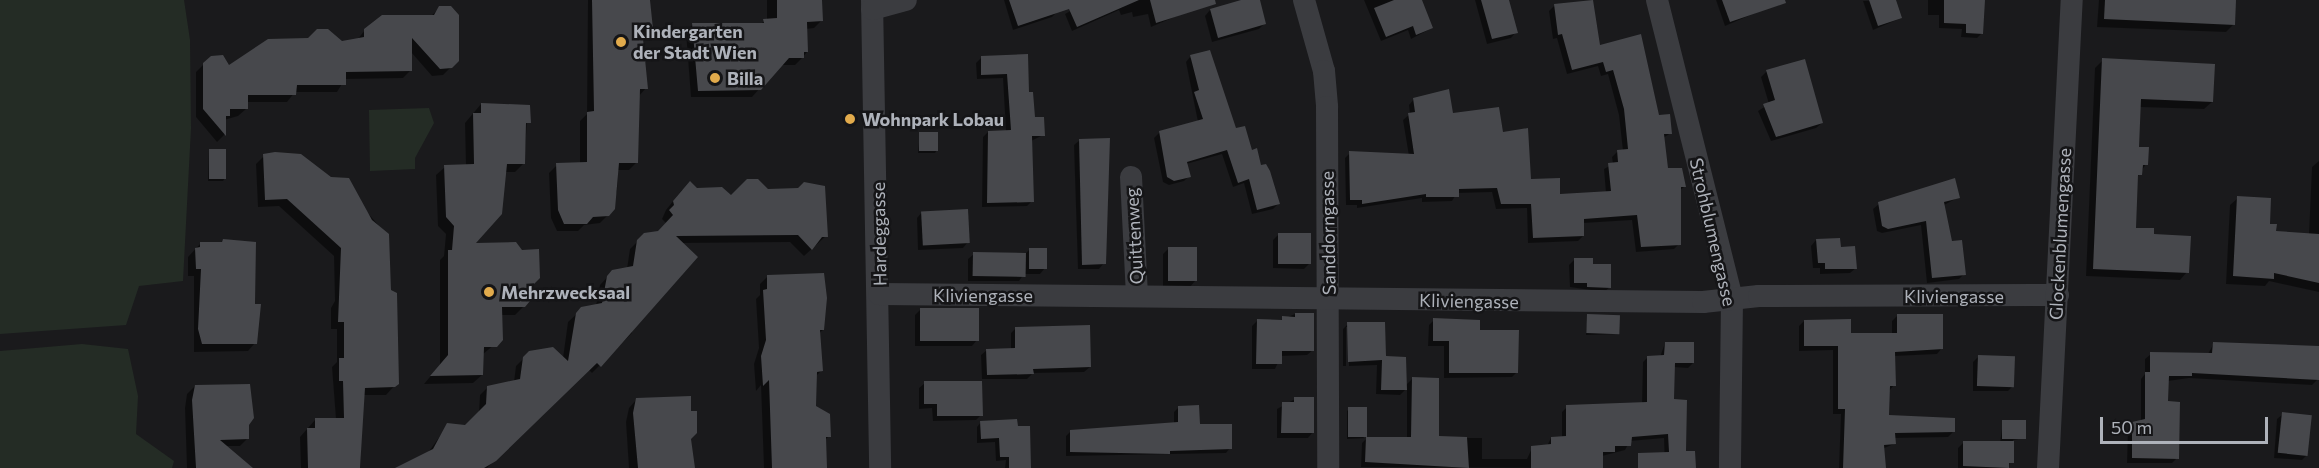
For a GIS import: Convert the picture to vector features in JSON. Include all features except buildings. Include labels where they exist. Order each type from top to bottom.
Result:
[{"type":"street","points":[[872,5],[906,0]]},
{"type":"street","name":"Sanddorngasse","points":[[1304,0],[1325,83],[1329,299],[1328,468]]},
{"type":"street","name":"Strohblumengasse","points":[[1657,0],[1732,299],[1730,468]]},
{"type":"street","name":"Glockenblumengasse","points":[[2048,468],[2072,0]]},
{"type":"street","name":"Hardeggasse","points":[[872,5],[879,294],[880,468]]},
{"type":"street","name":"Quittenweg","points":[[1131,177],[1137,296]]},
{"type":"street","name":"Kliviengasse","points":[[879,294],[1329,299],[1732,299],[2058,295]]},
{"type":"shaded area","points":[[0,0],[184,0],[190,40],[191,128],[183,281],[139,286],[126,325],[0,334]]},
{"type":"shaded area","points":[[429,108],[434,123],[415,158],[415,169],[370,171],[369,110]]},
{"type":"shaded area","points":[[82,344],[128,349],[138,396],[136,434],[174,461],[172,468],[0,468],[0,351]]},
{"type":"place","name":"Kindergarten der Stadt Wien","points":[[621,42]]},
{"type":"place","name":"Billa","points":[[715,78]]},
{"type":"place","name":"Wohnpark Lobau","points":[[850,119]]},
{"type":"place","name":"Mehrzwecksaal","points":[[489,292]]}]
